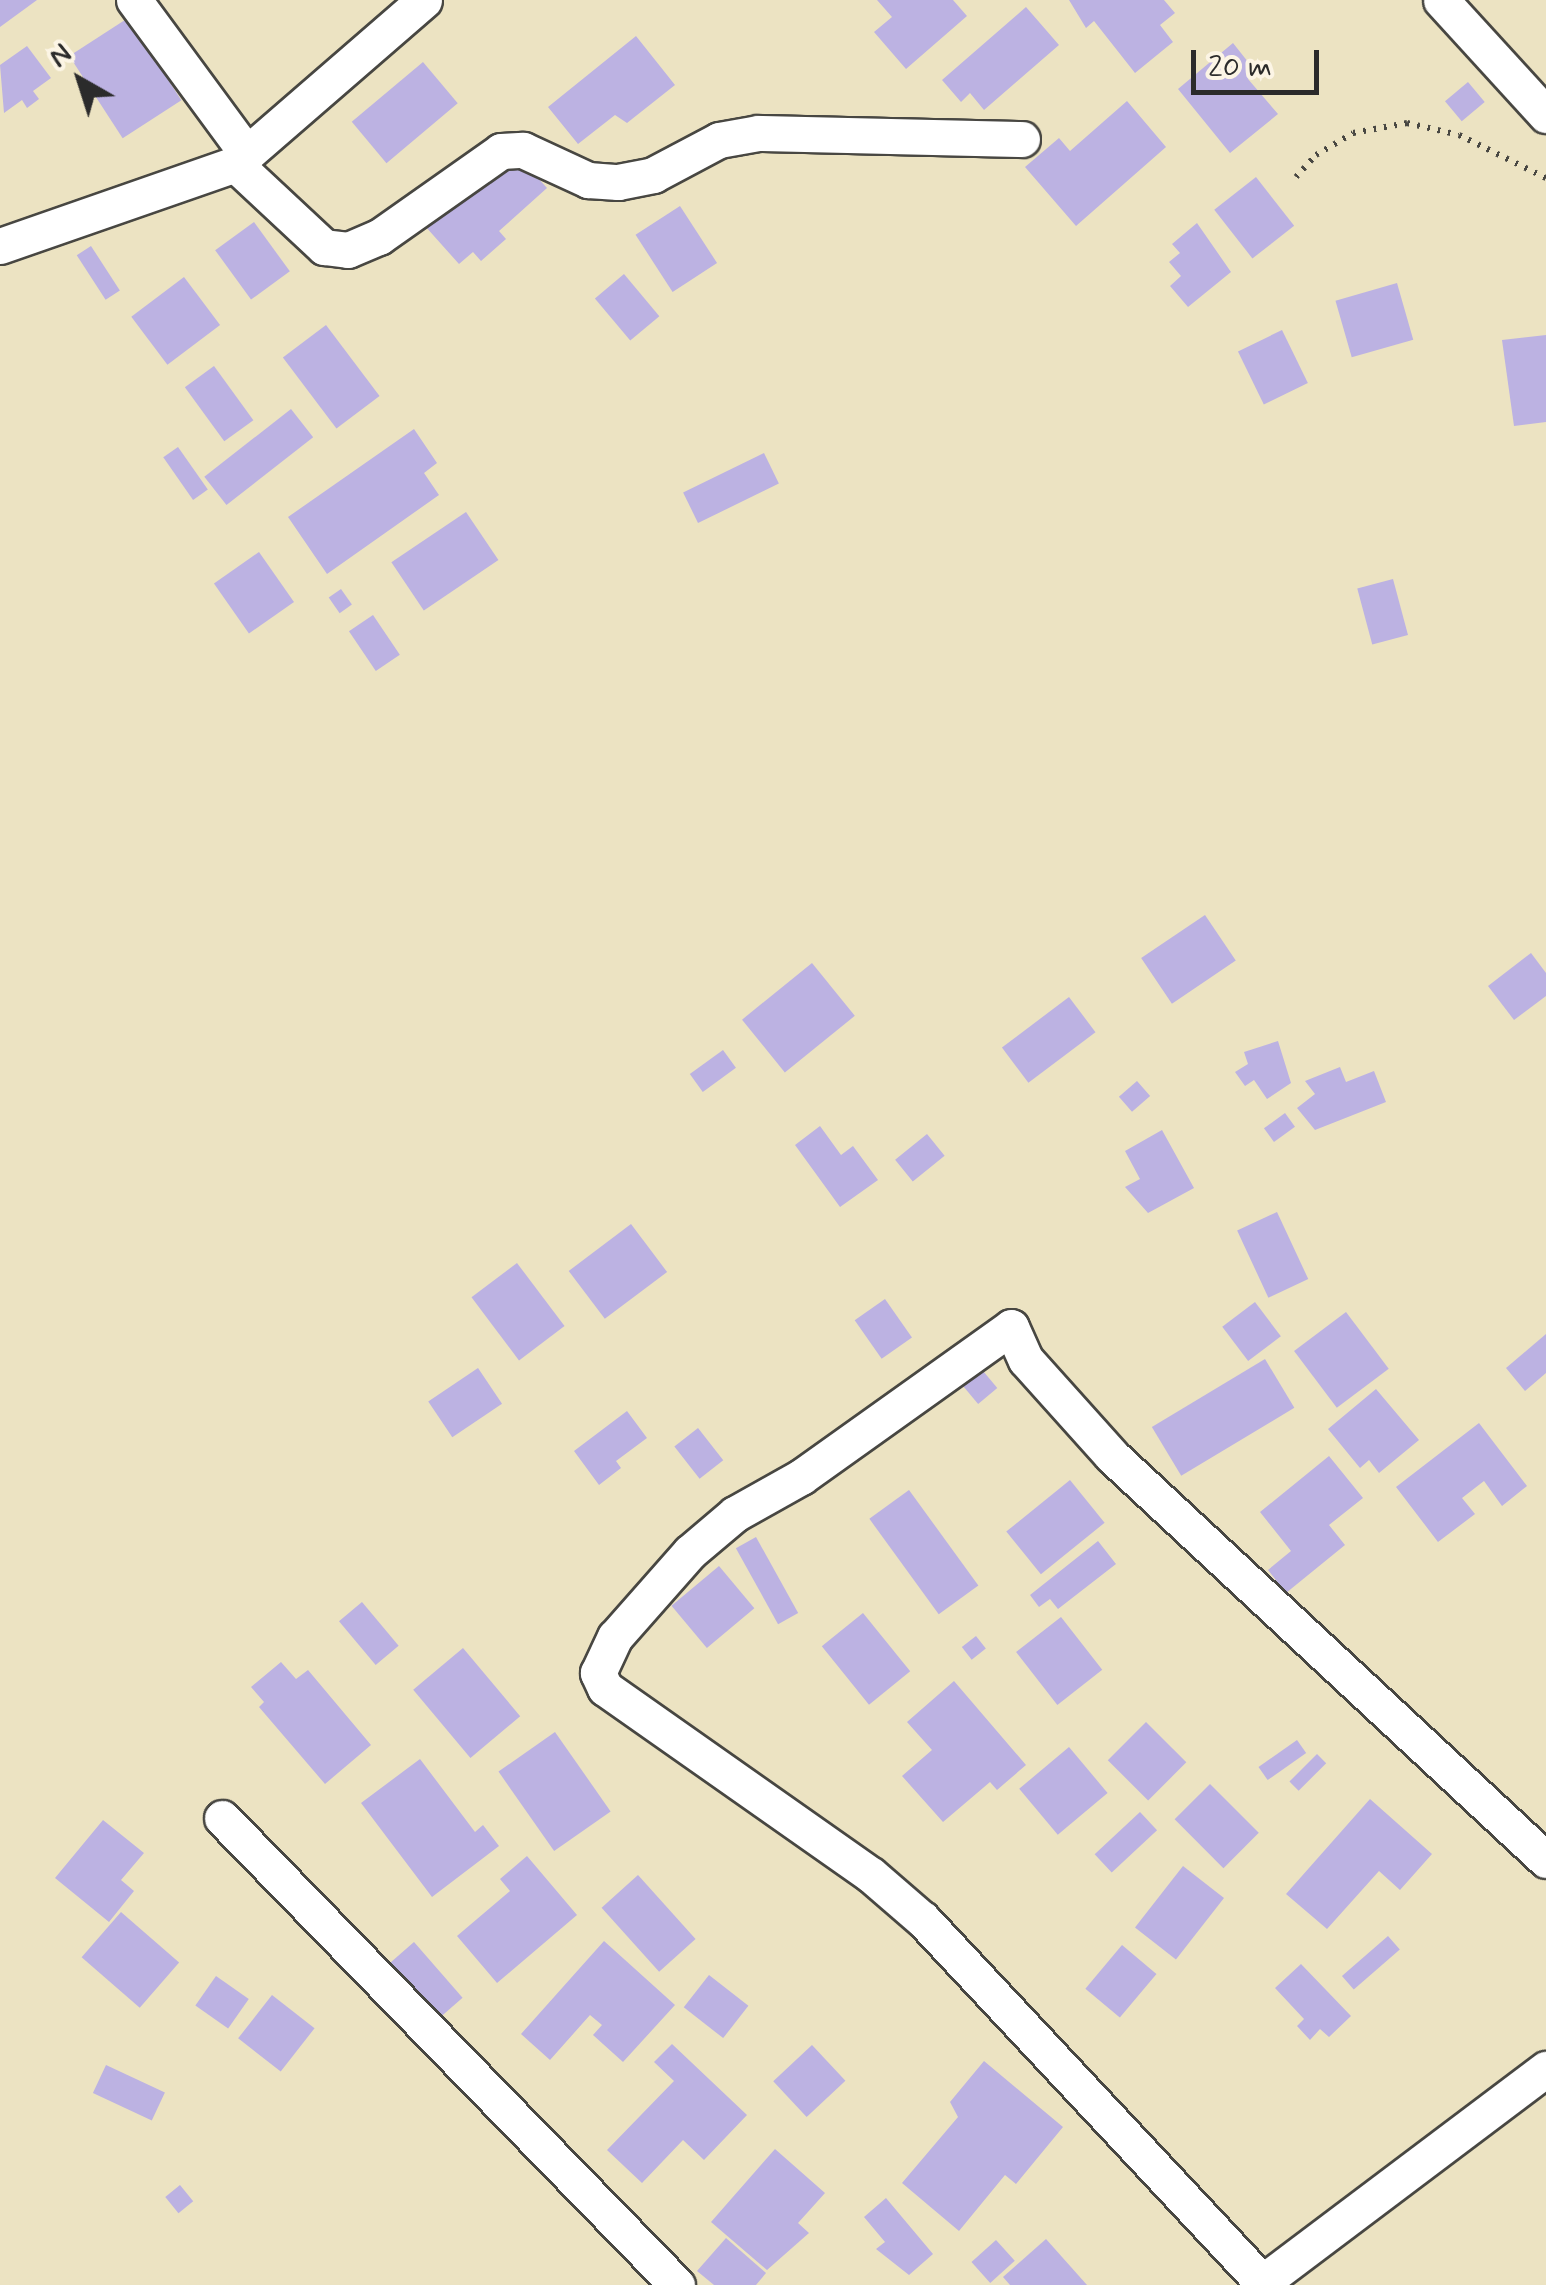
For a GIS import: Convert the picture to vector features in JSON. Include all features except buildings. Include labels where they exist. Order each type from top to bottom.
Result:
[{"type":"street","points":[[134,0],[241,159],[324,247],[348,250],[379,237],[501,151],[522,150],[588,180],[618,182],[652,174],[719,140],[758,132],[1022,140]]},
{"type":"street","points":[[0,246],[241,159],[424,0]]},
{"type":"street","points":[[1441,0],[1546,115]]},
{"type":"street","points":[[1546,1860],[1112,1456],[1026,1360],[1012,1326],[801,1477],[736,1514],[690,1552],[615,1637],[598,1674],[604,1688],[871,1876],[922,1919],[1260,2284],[1546,2068]]},
{"type":"street","points":[[222,1818],[677,2285]]},
{"type":"path","points":[[1296,176],[1354,133],[1407,124],[1459,135],[1546,178]]}]
